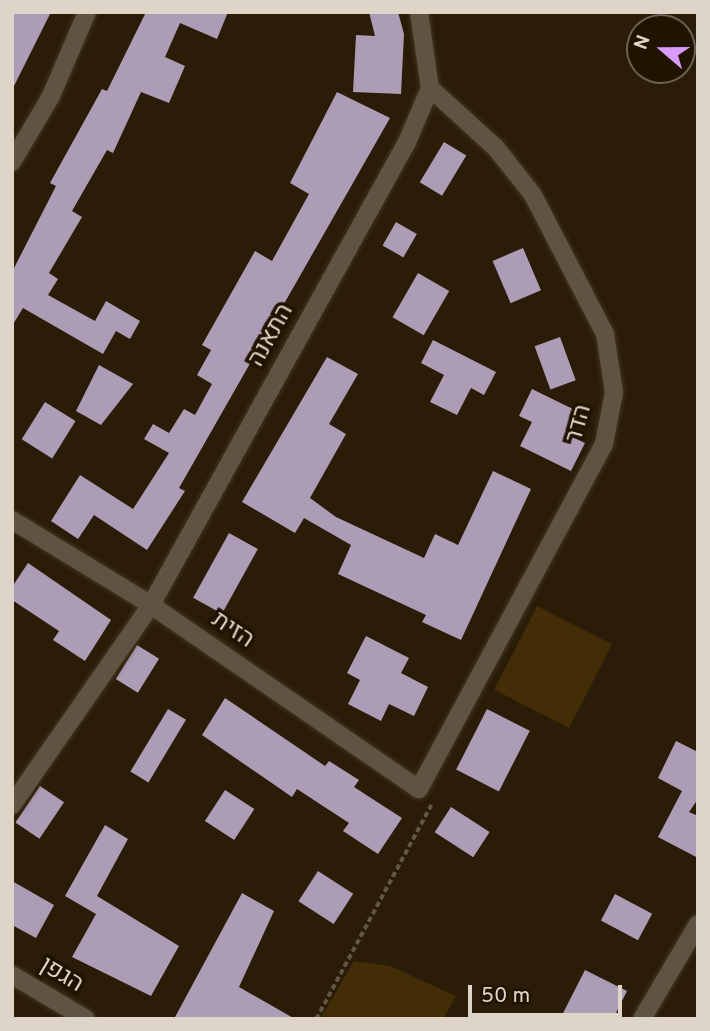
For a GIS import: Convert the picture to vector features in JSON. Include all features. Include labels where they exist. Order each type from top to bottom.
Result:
[{"type":"street","points":[[12,162],[51,96],[87,12]]},
{"type":"street","points":[[419,12],[430,88]]},
{"type":"street","name":"התאנה","points":[[12,805],[151,605],[407,142],[430,88]]},
{"type":"street","name":"הדר","points":[[419,789],[604,444],[614,392],[605,334],[533,195],[496,148],[430,88]]},
{"type":"street","name":"הזית","points":[[12,520],[151,605],[419,789]]},
{"type":"street","points":[[642,1019],[698,923]]},
{"type":"street","name":"הגפן","points":[[12,975],[86,1019]]},
{"type":"path","points":[[316,1019],[433,801],[419,789]]},
{"type":"shaded area","points":[[537,606],[612,644],[569,728],[494,690]]},
{"type":"shaded area","points":[[354,961],[390,966],[456,996],[443,1019],[320,1019]]},
{"type":"building","points":[[12,12],[51,12],[12,90]]},
{"type":"building","points":[[146,12],[228,12],[217,39],[180,23],[165,57],[185,66],[169,103],[141,92],[113,153],[107,150],[72,211],[82,217],[49,273],[58,279],[48,295],[95,321],[106,301],[140,321],[130,339],[116,331],[103,354],[23,308],[12,326],[12,272],[56,186],[50,183],[102,89],[107,91]]},
{"type":"building","points":[[369,12],[398,12],[404,34],[401,94],[353,92],[356,35],[375,36]]},
{"type":"building","points":[[337,92],[390,118],[179,488],[185,491],[147,550],[94,515],[78,539],[51,521],[80,475],[133,509],[169,453],[144,439],[153,424],[169,433],[184,409],[195,415],[212,384],[197,375],[211,350],[202,345],[255,251],[272,261],[309,194],[290,183]]},
{"type":"building","points":[[444,142],[466,155],[442,196],[420,182]]},
{"type":"building","points":[[396,222],[417,234],[403,257],[382,245]]},
{"type":"building","points":[[523,248],[541,290],[511,303],[493,261]]},
{"type":"building","points":[[418,273],[449,291],[424,335],[392,317]]},
{"type":"building","points":[[560,337],[576,380],[550,389],[535,346]]},
{"type":"building","points":[[433,340],[496,372],[484,395],[471,388],[457,415],[430,402],[444,375],[421,363]]},
{"type":"building","points":[[327,357],[358,374],[329,424],[346,434],[310,498],[336,517],[424,558],[435,534],[458,545],[493,471],[531,489],[461,640],[422,622],[426,615],[338,574],[351,545],[304,518],[295,533],[242,502]]},
{"type":"building","points":[[99,365],[133,384],[101,425],[76,411]]},
{"type":"building","points":[[532,389],[581,413],[570,436],[585,443],[571,471],[520,446],[532,422],[519,416]]},
{"type":"building","points":[[45,402],[76,421],[52,458],[22,439]]},
{"type":"building","points":[[229,533],[258,549],[222,614],[193,598]]},
{"type":"building","points":[[28,563],[111,620],[85,661],[53,640],[59,631],[12,600],[12,587]]},
{"type":"building","points":[[366,636],[409,658],[401,673],[428,687],[414,716],[389,704],[381,721],[348,704],[360,680],[347,673]]},
{"type":"building","points":[[137,645],[159,659],[138,693],[116,679]]},
{"type":"building","points":[[225,698],[325,766],[329,761],[359,780],[354,787],[402,818],[378,854],[343,831],[349,823],[297,789],[292,797],[202,735]]},
{"type":"building","points":[[168,709],[186,720],[148,782],[130,772]]},
{"type":"building","points":[[487,709],[530,731],[499,791],[456,770]]},
{"type":"building","points":[[676,741],[698,752],[698,799],[689,812],[698,816],[698,858],[658,837],[682,791],[658,778]]},
{"type":"building","points":[[40,786],[64,802],[39,839],[15,822]]},
{"type":"building","points":[[225,790],[254,809],[234,840],[205,821]]},
{"type":"building","points":[[451,807],[490,832],[473,857],[435,832]]},
{"type":"building","points":[[105,825],[128,839],[97,896],[179,946],[151,996],[72,957],[96,914],[65,896]]},
{"type":"building","points":[[318,871],[353,894],[334,924],[298,901]]},
{"type":"building","points":[[12,881],[54,905],[36,938],[12,925]]},
{"type":"building","points":[[242,893],[274,911],[239,987],[295,1019],[174,1019]]},
{"type":"building","points":[[615,894],[652,914],[638,940],[601,920]]},
{"type":"building","points":[[585,970],[627,991],[613,1019],[560,1019]]}]
